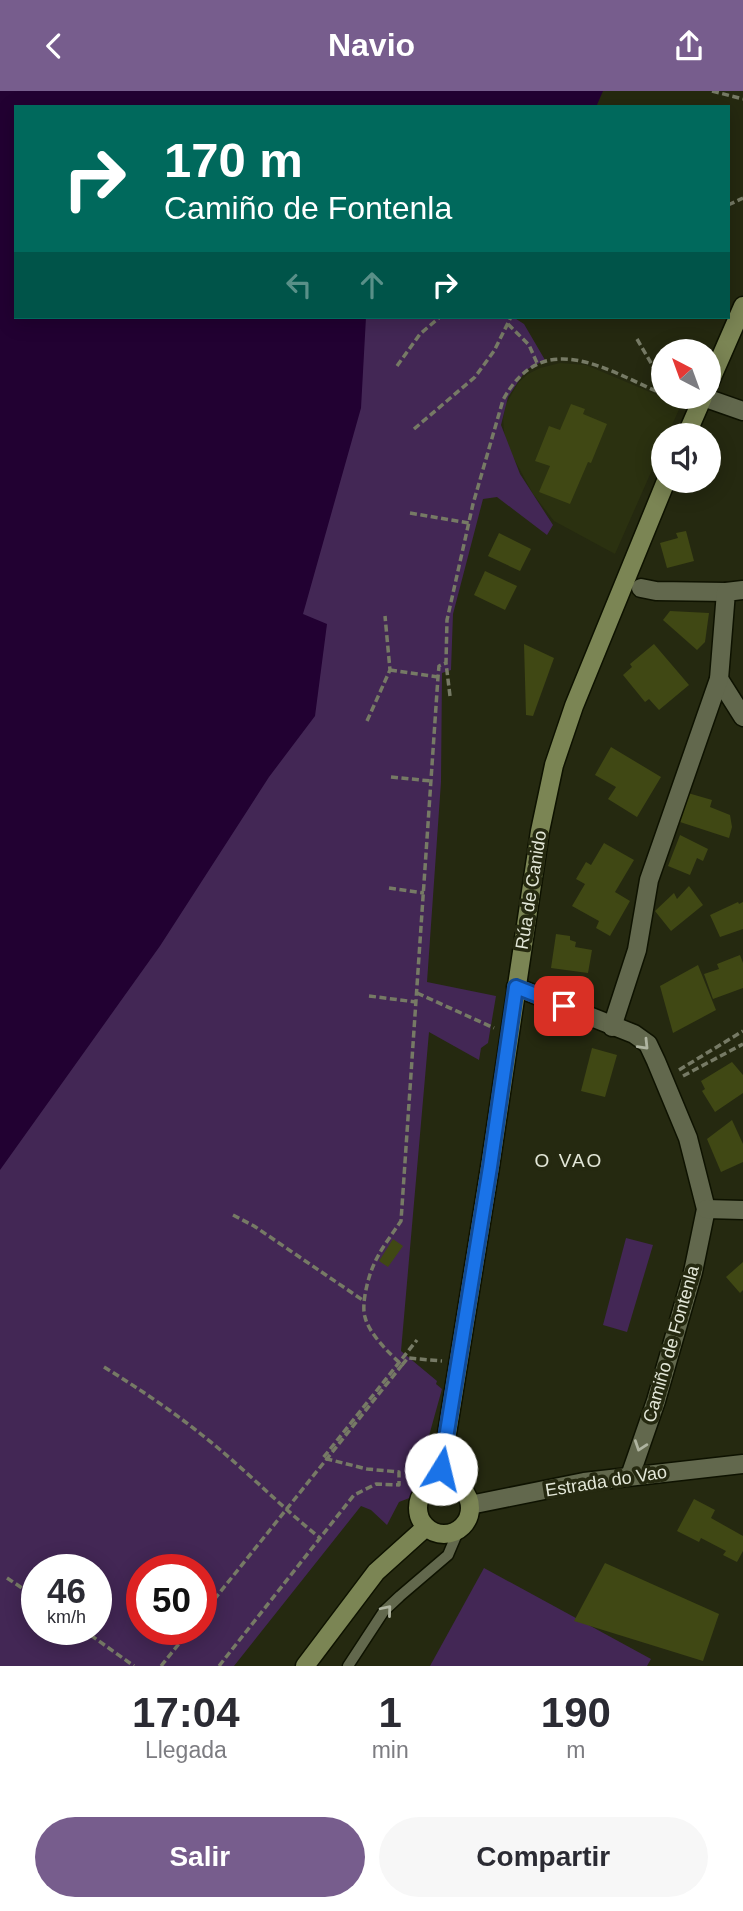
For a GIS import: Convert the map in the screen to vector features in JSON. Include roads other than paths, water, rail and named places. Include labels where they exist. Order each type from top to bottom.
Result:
[{"type":"main road","points":[[721,356],[743,306]]},
{"type":"main road","name":"Rúa de Canido","points":[[426,1527],[419,1512],[419,1504],[426,1490],[439,1483],[540,831],[554,765],[578,693],[661,493]]},
{"type":"main road","points":[[305,1666],[376,1572],[426,1527],[442,1534],[459,1529],[466,1523],[470,1505],[467,1497],[455,1485],[439,1483]]},
{"type":"street","points":[[721,406],[743,411]]},
{"type":"street","points":[[612,1027],[637,950],[649,880],[719,679],[735,591],[656,591],[641,588]]},
{"type":"street","points":[[719,679],[743,717]]},
{"type":"street","name":"Camiño de Fontenla","points":[[516,987],[634,1034],[648,1044],[688,1138],[706,1209],[693,1272],[656,1401],[630,1476]]},
{"type":"street","points":[[706,1209],[743,1210]]},
{"type":"street","name":"Estrada do Vao","points":[[470,1505],[584,1482],[743,1464]]},
{"type":"lane","points":[[348,1666],[384,1611],[448,1555],[459,1529]]},
{"type":"district","name":"O VAO","points":[[569,1160]]}]
